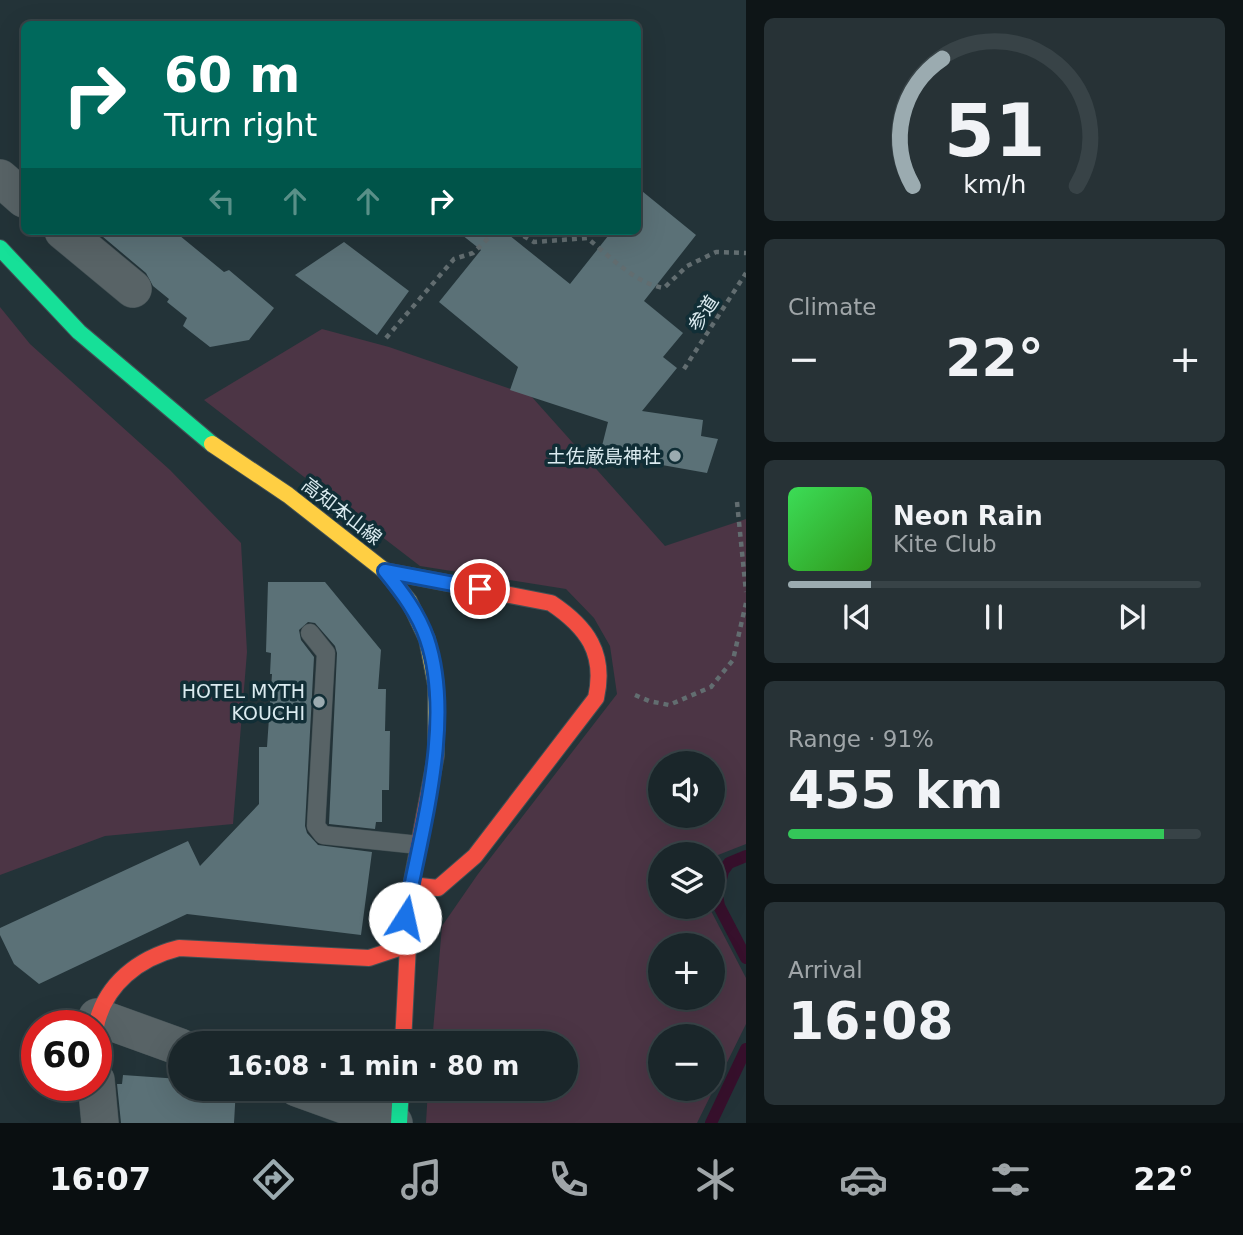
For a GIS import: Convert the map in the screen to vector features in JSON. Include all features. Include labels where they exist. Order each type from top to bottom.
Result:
[{"type":"main road","name":"高知本山線","points":[[0,247],[79,332],[209,442],[288,495],[385,571],[409,601],[427,639],[436,685],[436,755],[405,918],[408,945],[404,1031]]},
{"type":"main road","points":[[385,571],[551,603],[571,615],[591,640],[600,670],[596,698],[475,856],[438,888],[411,885]]},
{"type":"main road","points":[[100,1010],[104,998],[137,966],[154,955],[179,948],[369,958],[408,945]]},
{"type":"main road","points":[[399,1123],[400,1101]]},
{"type":"street","points":[[0,178],[21,196]]},
{"type":"street","points":[[68,235],[133,289]]},
{"type":"street","points":[[112,1026],[168,1043]]},
{"type":"street","points":[[98,1101],[100,1123]]},
{"type":"street","points":[[333,1101],[394,1123]]},
{"type":"lane","points":[[310,633],[326,653],[316,826],[323,835],[419,845]]},
{"type":"path","points":[[386,338],[453,259],[473,253],[492,235]]},
{"type":"path","points":[[522,235],[534,242],[587,238],[638,279],[664,288],[687,266],[716,251],[746,253]]},
{"type":"path","name":"参道","points":[[684,369],[746,274]]},
{"type":"path","points":[[737,502],[746,593]]},
{"type":"path","points":[[599,678],[649,701],[669,705],[695,696],[711,687],[733,660],[746,603]]},
{"type":"shaded area","points":[[0,307],[30,344],[170,470],[241,543],[247,652],[233,824],[105,836],[0,875]]},
{"type":"shaded area","points":[[322,329],[389,347],[531,396],[665,546],[746,519],[746,844],[725,852],[725,842],[648,842],[648,919],[715,919],[723,933],[648,933],[648,1010],[725,1010],[725,938],[746,978],[746,1024],[725,1066],[725,1024],[648,1024],[648,1101],[708,1101],[697,1123],[426,1123],[427,1101],[578,1101],[578,1031],[433,1031],[442,926],[478,874],[617,694],[610,646],[594,618],[566,589],[420,566],[204,400]]},
{"type":"building","points":[[641,190],[696,235],[644,301],[683,333],[663,357],[677,368],[642,411],[703,420],[701,436],[718,439],[707,473],[600,454],[608,422],[510,390],[518,367],[439,302],[481,250],[462,235],[509,235],[570,284],[609,235],[641,235]]},
{"type":"building","points":[[101,235],[179,235],[224,272],[229,270],[274,308],[249,340],[210,347],[183,326],[187,318],[167,302],[169,299],[153,286],[146,273]]},
{"type":"building","points":[[344,242],[409,291],[377,335],[295,275]]},
{"type":"building","points":[[268,582],[325,582],[381,650],[378,689],[386,689],[385,731],[390,731],[389,790],[382,790],[382,822],[376,822],[375,829],[329,824],[337,653],[335,646],[315,623],[308,622],[299,630],[301,640],[314,657],[305,826],[307,833],[318,845],[372,852],[361,935],[187,914],[39,984],[14,964],[0,935],[0,928],[188,841],[200,866],[259,804],[259,747],[267,747],[272,674],[271,653],[266,652]]},
{"type":"building","points":[[123,1075],[168,1078],[168,1101],[235,1101],[234,1123],[121,1123],[117,1084],[122,1084]]},
{"type":"waterway","points":[[746,856],[729,863],[723,871],[717,895],[719,906],[746,958]]},
{"type":"waterway","points":[[711,1123],[746,1049]]},
{"type":"traffic: fast","points":[[0,248],[79,332],[212,444]]},
{"type":"traffic: fast","points":[[399,1123],[400,1101]]},
{"type":"traffic: slow","points":[[212,444],[288,495],[385,571],[409,601],[427,639],[436,685],[436,728]]},
{"type":"traffic: jam","points":[[385,571],[551,603],[584,632],[596,654],[598,668],[596,698],[475,856],[438,888],[411,885]]},
{"type":"traffic: jam","points":[[404,1031],[408,945],[405,918],[436,755],[436,728]]},
{"type":"traffic: jam","points":[[101,1010],[107,998],[126,975],[150,959],[179,948],[369,958],[408,945]]},
{"type":"place","name":"土佐厳島神社","points":[[675,456]]},
{"type":"place","name":"HOTEL MYTH KOUCHI","points":[[319,702]]},
{"type":"route","points":[[405,918],[436,755],[436,685],[427,639],[409,601],[385,571],[480,589]]}]
